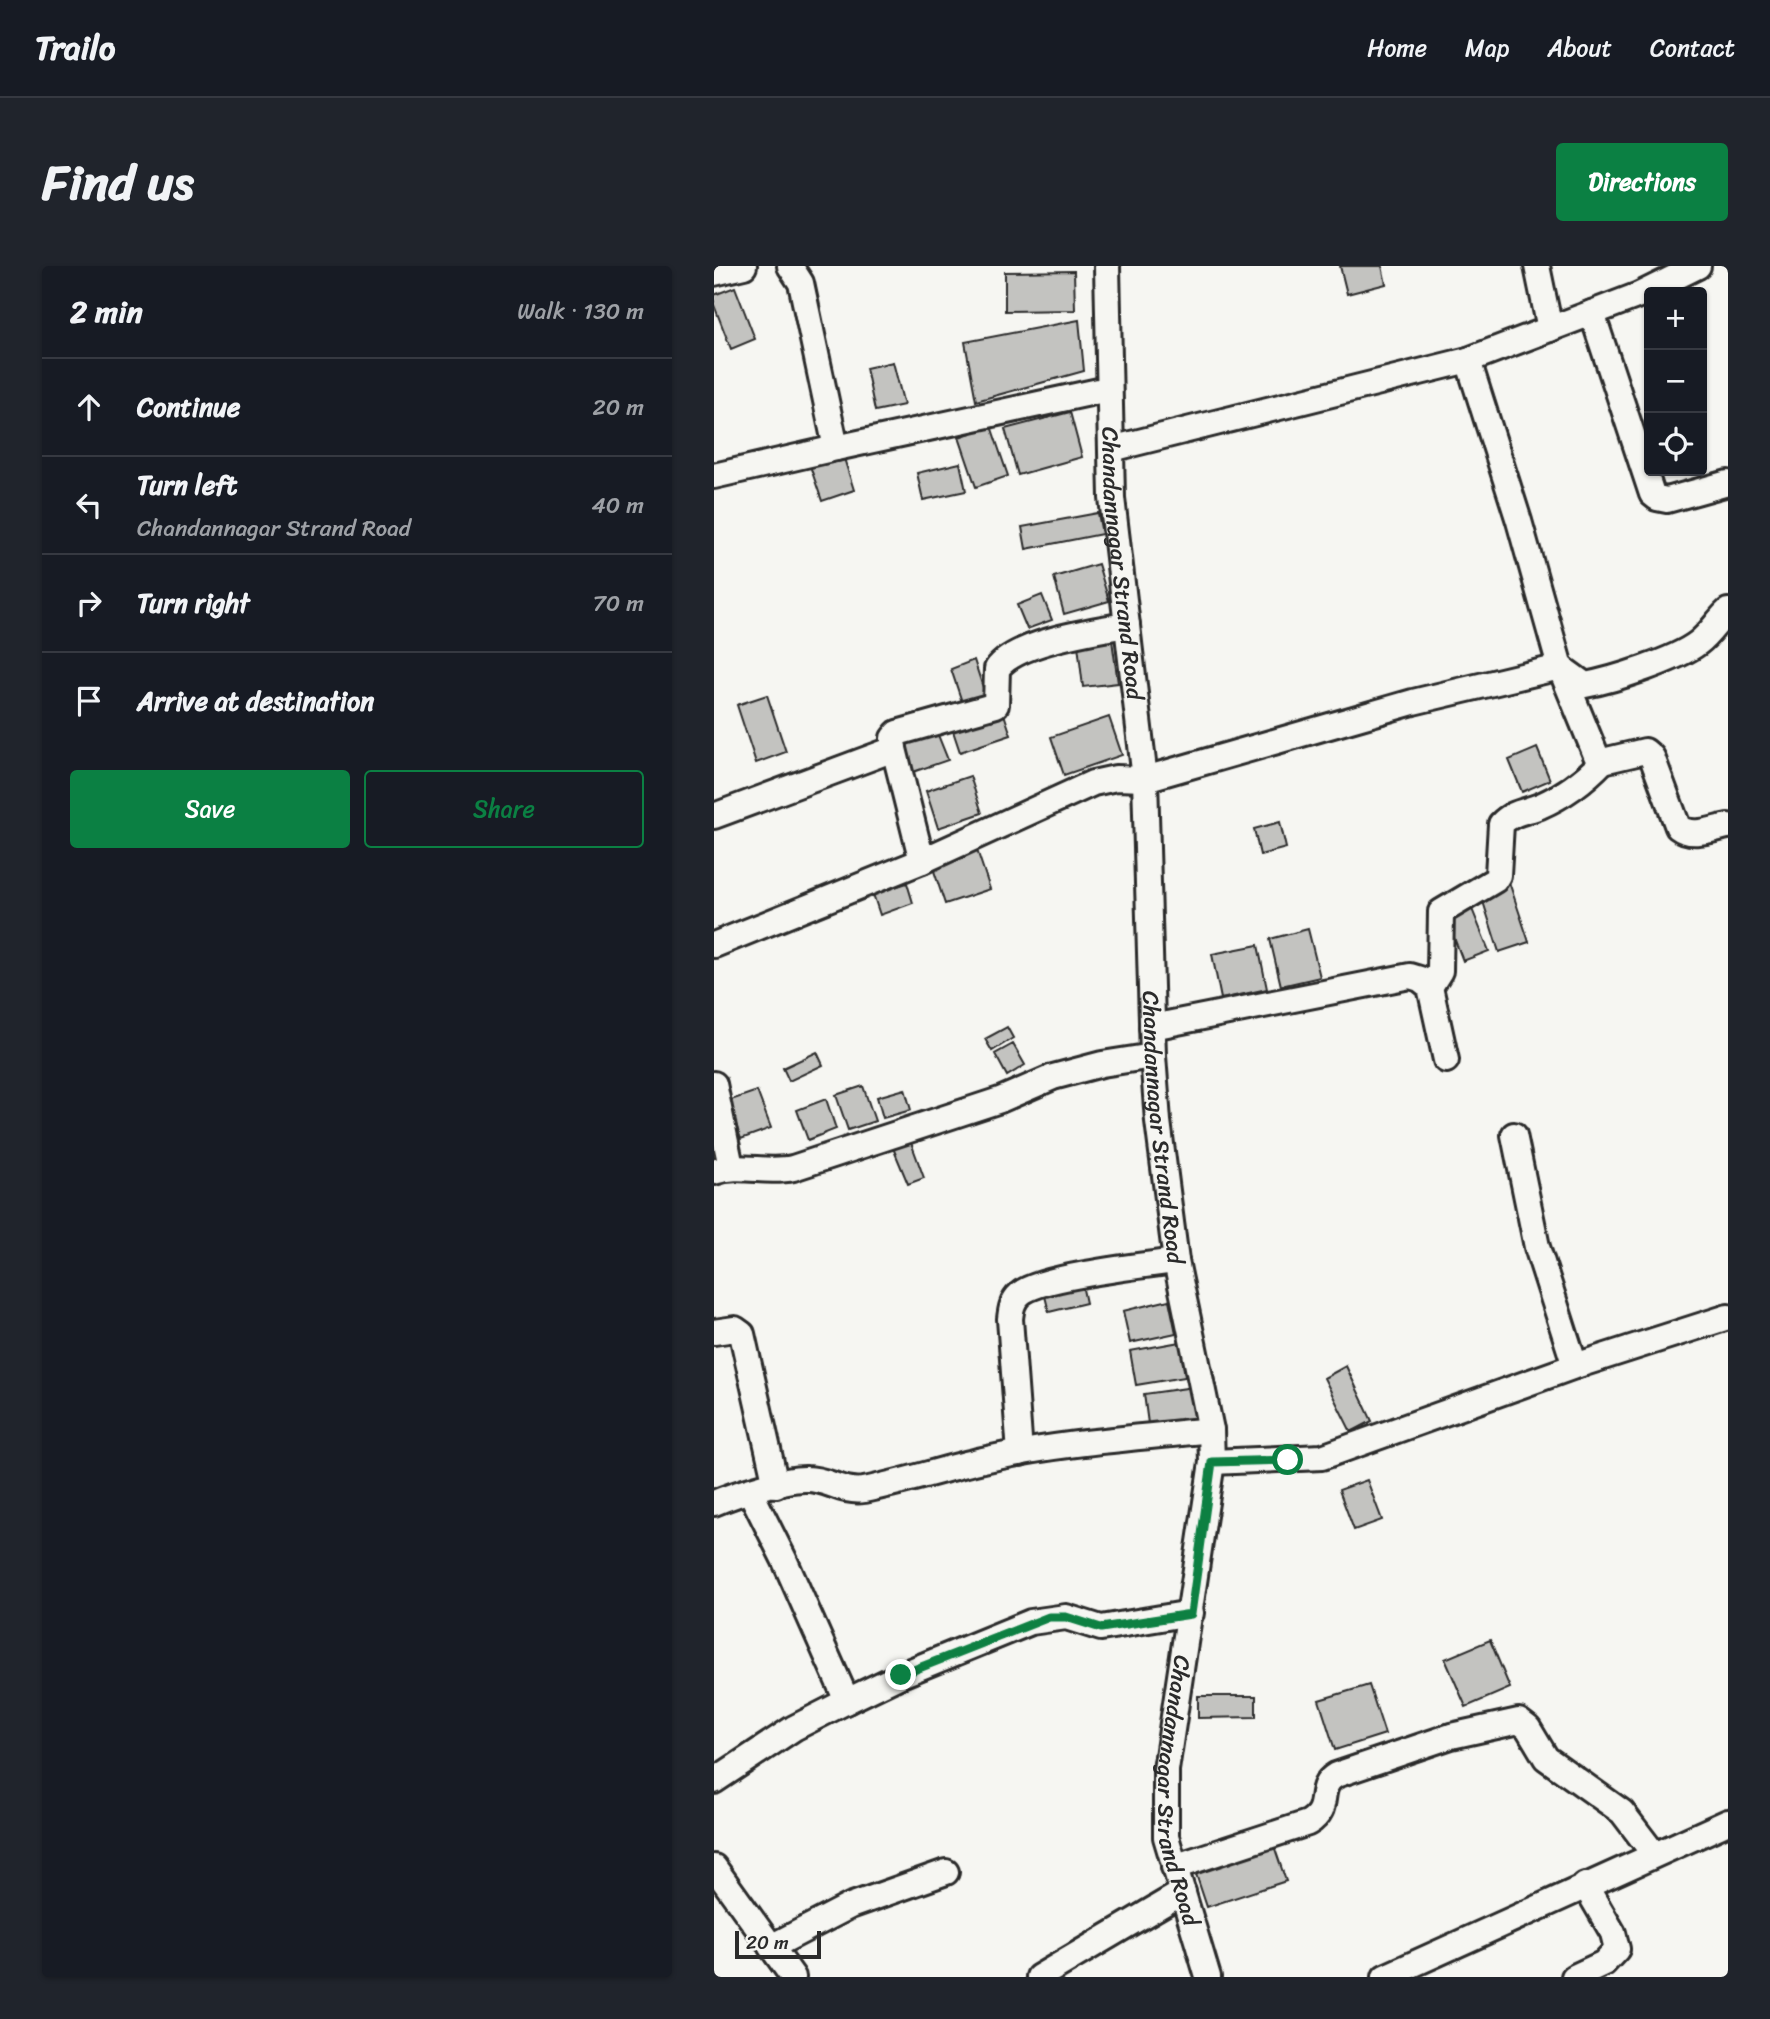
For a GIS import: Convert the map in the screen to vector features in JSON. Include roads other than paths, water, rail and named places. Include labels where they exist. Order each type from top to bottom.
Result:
[{"type":"street","points":[[714,274],[744,266]]},
{"type":"street","points":[[790,266],[801,283],[836,448]]},
{"type":"street","name":"Chandannagar Strand Road","points":[[1107,266],[1112,498],[1145,779],[1153,1056],[1176,1261],[1211,1430],[1212,1462],[1166,1770],[1166,1837],[1208,1977]]},
{"type":"street","points":[[1537,266],[1550,329]]},
{"type":"street","points":[[1111,449],[1468,360],[1592,313],[1698,266]]},
{"type":"street","points":[[1592,313],[1652,494],[1667,500],[1728,483]]},
{"type":"street","points":[[1468,360],[1519,521],[1560,667],[1596,755],[1603,761]]},
{"type":"street","points":[[714,476],[1108,389]]},
{"type":"street","points":[[714,945],[922,861],[1093,783],[1116,778],[1145,779],[1413,702],[1560,667],[1585,685],[1603,682],[1688,650],[1700,642],[1728,611]]},
{"type":"street","points":[[922,861],[893,738],[902,729],[996,705],[997,669],[1007,660],[1074,634],[1127,625]]},
{"type":"street","points":[[714,816],[894,749]]},
{"type":"street","points":[[1430,987],[1440,971],[1440,912],[1487,886],[1499,875],[1501,824],[1509,816],[1541,805],[1574,786],[1603,761],[1645,751],[1652,757],[1678,827],[1685,833],[1697,833],[1728,826]]},
{"type":"street","points":[[1152,1027],[1410,976],[1420,979],[1430,987],[1446,1060]]},
{"type":"street","points":[[714,1084],[722,1169],[772,1172],[793,1168],[1000,1100],[1053,1077],[1102,1064],[1153,1056]]},
{"type":"street","points":[[1514,1135],[1537,1247],[1575,1366]]},
{"type":"street","points":[[1020,1453],[1010,1319],[1012,1305],[1018,1295],[1029,1288],[1091,1273],[1176,1261]]},
{"type":"street","points":[[1212,1462],[1322,1457],[1575,1366],[1728,1317]]},
{"type":"street","points":[[714,1332],[735,1329],[742,1334],[776,1485]]},
{"type":"street","points":[[714,1503],[805,1478],[824,1481],[840,1489],[862,1490],[1020,1453],[1072,1444],[1211,1430]]},
{"type":"street","points":[[750,1491],[784,1559],[847,1701]]},
{"type":"street","points":[[714,1781],[794,1728],[847,1701],[901,1675],[1049,1617],[1066,1617],[1101,1628],[1191,1614]]},
{"type":"street","points":[[1174,1867],[1308,1823],[1320,1816],[1328,1779],[1336,1775],[1451,1735],[1519,1721],[1528,1728],[1546,1758],[1622,1812],[1654,1854]]},
{"type":"street","points":[[1385,1977],[1728,1822]]},
{"type":"street","points":[[714,1867],[793,1977]]},
{"type":"street","points":[[771,1947],[850,1906],[946,1872]]},
{"type":"street","points":[[1574,1977],[1604,1963],[1617,1949],[1613,1933],[1585,1885]]},
{"type":"street","points":[[1039,1977],[1183,1892]]}]
